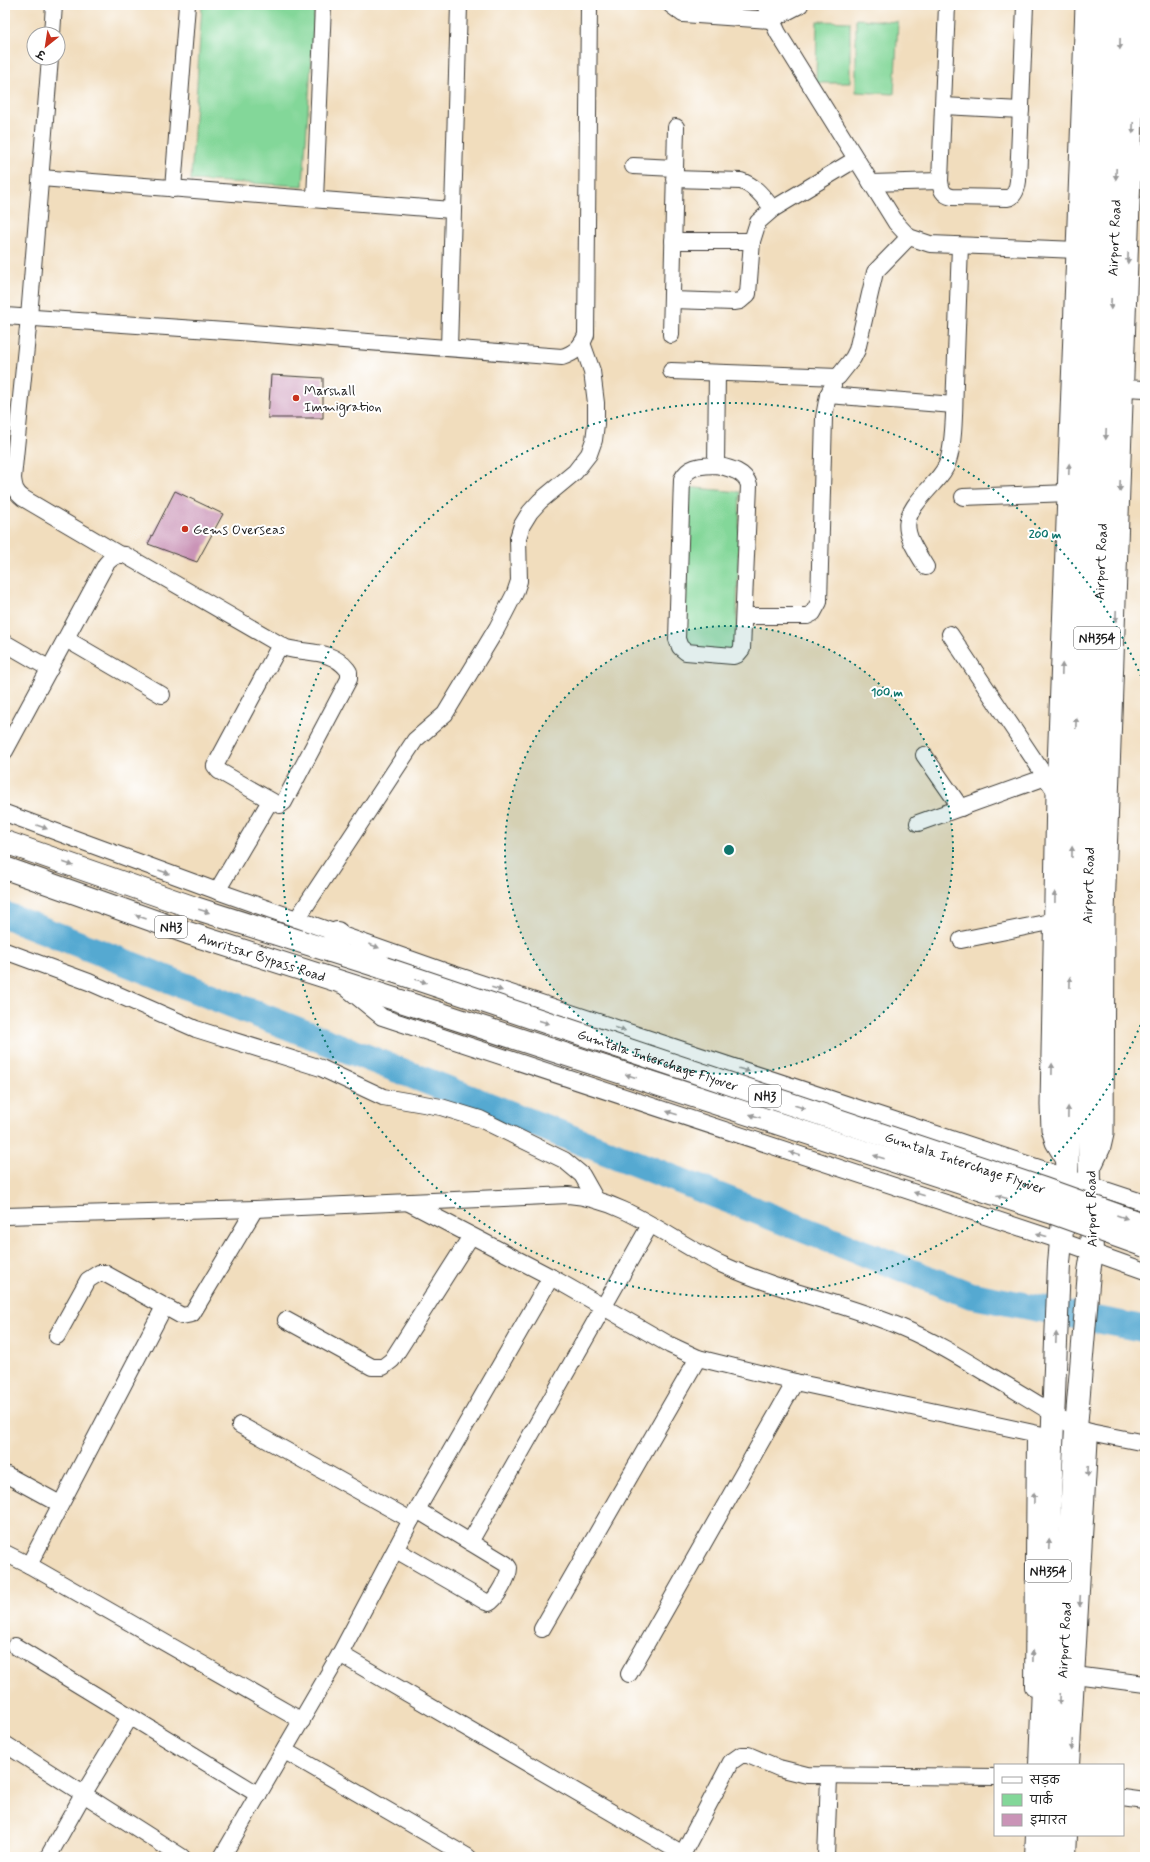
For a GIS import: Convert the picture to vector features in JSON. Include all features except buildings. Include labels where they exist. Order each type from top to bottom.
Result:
[{"type":"highway","name":"Airport Road","points":[[1040,1764],[1044,1436],[1052,1413],[1059,1263],[1067,1168],[1074,782],[1085,512],[1102,5]]},
{"type":"highway","name":"Airport Road","points":[[1057,1764],[1083,1430],[1080,1381],[1090,1262],[1091,1175],[1085,982],[1091,778],[1118,141],[1121,5]]},
{"type":"highway","name":"Amritsar Bypass Road","points":[[5,842],[194,908],[334,942]]},
{"type":"highway","name":"Amritsar Bypass Road","points":[[5,868],[188,933],[338,982]]},
{"type":"highway","name":"Gumtala Interchage Flyover","points":[[334,942],[384,968],[1044,1189],[1145,1225]]},
{"type":"highway","name":"Gumtala Interchage Flyover","points":[[338,982],[435,1012],[1050,1212],[1145,1246]]},
{"type":"highway","points":[[1036,1857],[1037,1836]]},
{"type":"highway","points":[[1054,1857],[1055,1836]]},
{"type":"main road","points":[[1067,1168],[1052,1129],[1051,1105],[1054,920],[1051,786],[1068,493],[1086,5]]},
{"type":"main road","points":[[1091,1175],[1103,1134],[1105,905],[1124,388],[1138,153],[1140,49],[1136,5]]},
{"type":"street","points":[[53,26],[54,5]]},
{"type":"street","points":[[173,189],[187,5]]},
{"type":"street","points":[[315,199],[323,5]]},
{"type":"street","points":[[449,348],[459,5]]},
{"type":"street","points":[[5,316],[562,357],[574,352],[582,343],[586,335],[589,5]]},
{"type":"street","points":[[670,5],[683,14],[771,20],[800,5]]},
{"type":"street","points":[[765,5],[771,20],[856,159],[896,223],[909,237],[930,244],[1077,250]]},
{"type":"street","points":[[947,5],[940,182],[942,192],[947,196],[1010,198],[1017,188],[1025,5]]},
{"type":"street","points":[[49,66],[29,318],[13,478],[14,487],[17,494],[23,498],[280,645],[298,651],[324,653],[345,666],[350,676],[284,802],[277,805],[219,771],[215,766],[280,645]]},
{"type":"street","points":[[943,106],[1021,110]]},
{"type":"street","points":[[671,335],[676,127]]},
{"type":"street","points":[[672,300],[740,301],[744,298],[749,289],[752,241],[758,222],[773,209],[856,159]]},
{"type":"street","points":[[634,166],[675,174],[748,184],[759,192],[773,209]]},
{"type":"street","points":[[41,178],[452,210]]},
{"type":"street","points":[[871,183],[940,182]]},
{"type":"street","points":[[744,616],[807,616],[813,613],[819,602],[824,417],[828,395],[838,377],[857,350],[875,272],[909,237]]},
{"type":"street","points":[[673,241],[752,241]]},
{"type":"street","points":[[926,567],[911,543],[907,533],[907,523],[909,514],[914,504],[944,471],[948,462],[954,404],[960,246]]},
{"type":"street","points":[[297,919],[415,740],[445,714],[497,628],[515,593],[519,581],[518,538],[522,526],[530,512],[540,501],[575,472],[589,454],[594,440],[596,402],[592,371],[582,343]]},
{"type":"street","points":[[671,371],[718,374],[838,377]]},
{"type":"street","points":[[716,465],[718,374]]},
{"type":"street","points":[[1124,388],[1145,389]]},
{"type":"street","points":[[828,395],[954,404]]},
{"type":"street","points":[[716,465],[739,472],[747,480],[749,485],[742,649],[737,655],[733,656],[686,652],[678,643],[682,479],[691,469],[698,466],[716,465]]},
{"type":"street","points":[[963,497],[1068,493]]},
{"type":"street","points":[[5,751],[106,564],[120,554]]},
{"type":"street","points":[[918,823],[961,808],[1051,786],[950,634]]},
{"type":"street","points":[[66,639],[162,695]]},
{"type":"street","points":[[5,643],[50,669]]},
{"type":"street","points":[[924,755],[961,808]]},
{"type":"street","points":[[217,891],[270,801]]},
{"type":"street","points":[[5,813],[297,919],[334,942],[447,972],[1091,1175],[1145,1203]]},
{"type":"street","points":[[962,940],[1054,920]]},
{"type":"street","points":[[5,951],[89,982],[196,1029],[321,1068],[383,1097],[440,1107],[480,1119],[564,1160],[582,1175],[595,1198]]},
{"type":"street","points":[[338,982],[382,1017],[1061,1241],[1090,1262],[1145,1271]]},
{"type":"street","points":[[5,1216],[255,1209],[568,1195],[595,1198],[616,1207],[722,1265],[761,1281],[883,1320],[921,1336],[964,1359],[1052,1413],[1083,1430],[1145,1443]]},
{"type":"street","points":[[408,1202],[470,1236],[551,1277],[670,1345],[698,1358],[796,1382],[1044,1436],[1032,1764]]},
{"type":"street","points":[[57,1336],[88,1280],[99,1273],[104,1273],[182,1316],[188,1316],[195,1311],[255,1209]]},
{"type":"street","points":[[470,1542],[650,1225]]},
{"type":"street","points":[[286,1320],[372,1367],[383,1367],[392,1360],[470,1236]]},
{"type":"street","points":[[222,1857],[285,1751],[340,1654],[414,1515],[551,1277]]},
{"type":"street","points":[[29,1565],[164,1307]]},
{"type":"street","points":[[542,1628],[698,1358]]},
{"type":"street","points":[[629,1674],[796,1382]]},
{"type":"street","points":[[240,1424],[414,1515],[470,1542],[506,1564],[509,1568],[508,1574],[494,1599],[489,1603],[483,1601],[396,1550]]},
{"type":"street","points":[[1071,1764],[1083,1430]]},
{"type":"street","points":[[5,1474],[60,1504]]},
{"type":"street","points":[[5,1553],[29,1565],[302,1721]]},
{"type":"street","points":[[15,1646],[259,1795]]},
{"type":"street","points":[[340,1654],[682,1855],[735,1758],[748,1755],[794,1773],[829,1777],[994,1777]]},
{"type":"street","points":[[1075,1675],[1145,1684]]},
{"type":"street","points":[[48,1857],[84,1793],[130,1717]]},
{"type":"street","points":[[5,1744],[84,1793],[179,1856]]},
{"type":"street","points":[[285,1751],[468,1857]]},
{"type":"street","points":[[826,1857],[829,1777]]},
{"type":"street","points":[[1124,1798],[1145,1802]]},
{"type":"street","points":[[1029,1857],[1030,1836]]},
{"type":"street","points":[[1068,1857],[1069,1836]]},
{"type":"green space","points":[[202,5],[315,5],[303,186],[191,180]]},
{"type":"green space","points":[[856,19],[898,22],[894,94],[856,92]]},
{"type":"green space","points":[[817,21],[850,22],[850,83],[816,83]]},
{"type":"green space","points":[[685,487],[740,492],[736,656],[681,648]]},
{"type":"waterway","points":[[5,915],[970,1295],[1145,1329]]},
{"type":"place","name":"Marshall Immigration","points":[[296,398]]},
{"type":"place","name":"Gems Overseas","points":[[185,529]]}]
